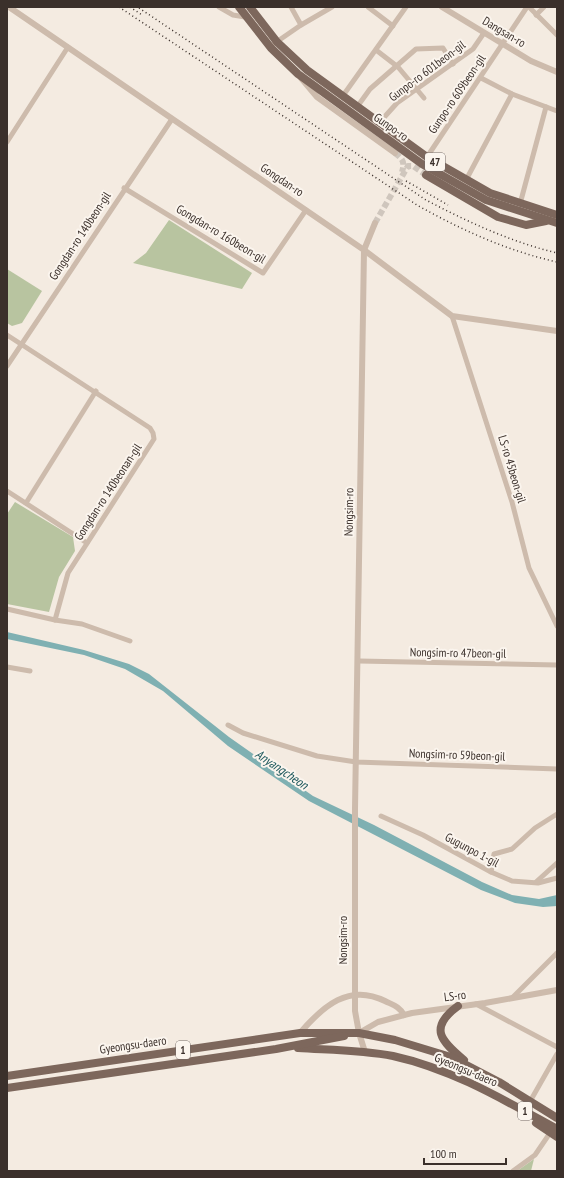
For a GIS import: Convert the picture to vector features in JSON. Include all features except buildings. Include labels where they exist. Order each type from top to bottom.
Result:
[{"type":"main road","name":"Gunpo-ro","points":[[239,7],[245,17],[263,38],[298,74],[374,130],[442,176],[486,200],[557,223]]},
{"type":"main road","name":"Gunpo-ro","points":[[250,7],[277,42],[307,70],[342,97],[427,157],[490,193],[520,204],[557,214]]},
{"type":"main road","points":[[426,174],[498,217],[526,225],[547,221]]},
{"type":"main road","points":[[458,1006],[446,1015],[441,1024],[440,1032],[443,1039],[452,1050],[472,1067]]},
{"type":"main road","name":"Gyeongsu-daero","points":[[7,1076],[300,1033],[359,1033],[433,1051],[472,1067],[557,1118]]},
{"type":"main road","name":"Gyeongsu-daero","points":[[7,1088],[286,1047],[359,1033]]},
{"type":"main road","name":"Gyeongsu-daero","points":[[286,1047],[365,1052],[404,1059],[425,1065],[492,1094],[555,1133]]},
{"type":"main road","points":[[499,1082],[557,1112]]},
{"type":"street","name":"Gongdan-ro","points":[[9,7],[364,250],[452,316],[557,331]]},
{"type":"street","points":[[219,7],[233,15],[245,17]]},
{"type":"street","points":[[291,7],[301,25]]},
{"type":"street","points":[[263,38],[273,45],[301,25],[332,7]]},
{"type":"street","points":[[368,7],[393,26]]},
{"type":"street","points":[[342,97],[406,7]]},
{"type":"street","name":"Dangsan-ro","points":[[442,7],[484,33],[504,43],[531,61],[557,72]]},
{"type":"street","points":[[528,7],[556,32]]},
{"type":"street","name":"Gunpo-ro 609beon-gil","points":[[427,157],[528,7]]},
{"type":"street","points":[[536,15],[544,7]]},
{"type":"street","name":"Gunpo-ro 601beon-gil","points":[[379,123],[398,103],[474,50],[484,33]]},
{"type":"street","points":[[7,142],[68,47]]},
{"type":"street","points":[[357,107],[370,89],[398,67],[416,50],[443,48],[453,64]]},
{"type":"street","points":[[376,50],[398,67],[424,98]]},
{"type":"street","points":[[298,74],[317,97],[395,153]]},
{"type":"street","points":[[481,78],[512,94],[557,111]]},
{"type":"street","points":[[466,180],[512,94]]},
{"type":"street","points":[[520,204],[546,107]]},
{"type":"street","name":"Gongdan-ro 140beon-gil","points":[[7,366],[124,188],[172,119]]},
{"type":"street","name":"Gongdan-ro 160beon-gil","points":[[124,188],[263,273],[306,210]]},
{"type":"street","name":"Nongsim-ro","points":[[365,1052],[359,1033],[355,1011],[356,762],[359,661],[364,250],[375,223]]},
{"type":"street","name":"LS-ro 45beon-gil","points":[[452,316],[512,502],[529,568],[557,626]]},
{"type":"street","name":"Gongdan-ro 140beonan-gil","points":[[7,335],[96,391],[150,428],[154,439],[68,573],[54,620]]},
{"type":"street","points":[[26,503],[96,391]]},
{"type":"street","points":[[7,491],[87,543]]},
{"type":"street","points":[[7,609],[54,620],[82,624],[130,641]]},
{"type":"street","name":"Nongsim-ro 47beon-gil","points":[[359,661],[557,665]]},
{"type":"street","points":[[7,667],[30,671]]},
{"type":"street","name":"Nongsim-ro 59beon-gil","points":[[228,725],[243,733],[317,756],[356,762],[557,769]]},
{"type":"street","points":[[491,872],[494,854],[512,849],[535,828],[557,814]]},
{"type":"street","name":"Gugunpo 1-gil","points":[[382,816],[423,834],[491,872],[512,881],[535,882],[557,878]]},
{"type":"street","points":[[535,882],[557,863]]},
{"type":"street","points":[[512,998],[557,953]]},
{"type":"street","name":"LS-ro","points":[[359,1033],[378,1022],[404,1015],[557,990]]},
{"type":"street","points":[[300,1033],[314,1017],[341,998],[355,995],[375,996],[399,1007],[404,1015]]},
{"type":"street","points":[[476,1004],[557,1047]]},
{"type":"street","points":[[532,1098],[557,1054]]},
{"type":"street","points":[[513,1171],[535,1155],[555,1133]]},
{"type":"green space","points":[[169,220],[252,273],[242,289],[133,263],[146,253]]},
{"type":"green space","points":[[7,269],[42,291],[22,323],[12,326],[7,323]]},
{"type":"green space","points":[[15,502],[73,537],[75,551],[59,577],[49,612],[7,604],[7,514]]},
{"type":"green space","points":[[534,1159],[531,1171],[517,1171]]},
{"type":"water","points":[[7,632],[84,650],[129,664],[149,674],[229,737],[313,796],[374,825],[482,882],[512,895],[539,899],[557,895],[557,906],[543,907],[515,903],[481,890],[309,801],[228,746],[163,691],[125,669],[84,655],[7,639]]},
{"type":"tunnel","points":[[395,153],[403,161],[402,172]]},
{"type":"tunnel","points":[[375,223],[408,166],[413,166],[426,175]]},
{"type":"railway","points":[[119,7],[417,205],[485,239],[521,252],[557,262]]},
{"type":"railway","points":[[130,7],[142,15]]},
{"type":"railway","points":[[139,8],[426,200],[490,231],[557,253]]},
{"type":"railway","points":[[406,181],[448,205]]},
{"type":"water label","name":"Anyangcheon","points":[[282,769]]}]
